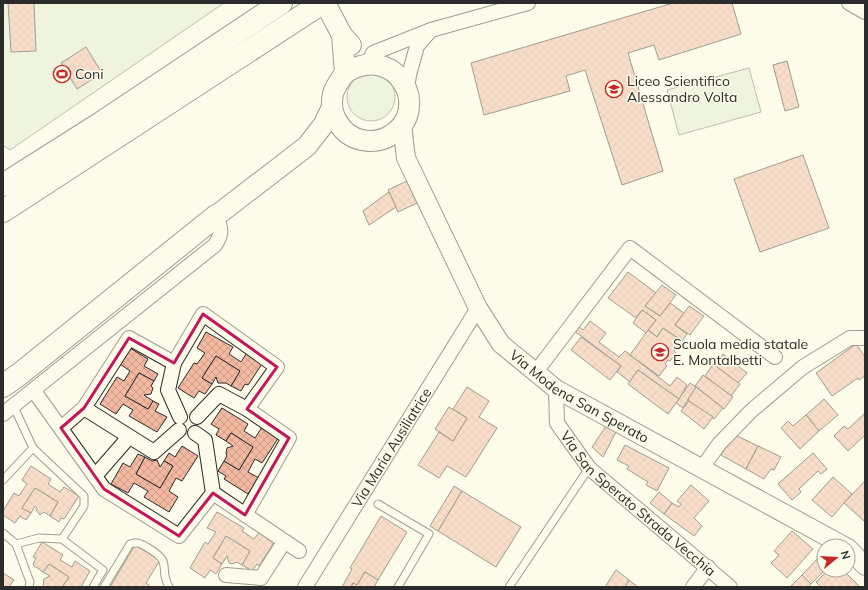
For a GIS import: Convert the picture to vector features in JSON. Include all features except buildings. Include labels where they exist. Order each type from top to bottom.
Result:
[{"type":"highway","points":[[3,185],[102,123],[281,3]]},
{"type":"highway","points":[[3,211],[322,3]]},
{"type":"highway","points":[[3,386],[216,216]]},
{"type":"main road","points":[[325,3],[342,36],[368,64]]},
{"type":"main road","points":[[342,36],[345,73]]},
{"type":"main road","points":[[307,146],[329,137],[350,136],[363,141],[377,141],[395,133],[402,125],[409,108],[407,89],[401,78],[391,70],[380,65],[368,64],[356,66],[345,73],[337,83],[332,94],[332,107],[338,123],[350,136]]},
{"type":"main road","points":[[216,216],[307,146],[324,124],[332,107]]},
{"type":"street","points":[[368,64],[372,53],[431,30],[528,3]]},
{"type":"street","points":[[849,3],[865,12]]},
{"type":"street","points":[[407,89],[408,75],[417,46],[431,30]]},
{"type":"street","points":[[402,125],[406,158]]},
{"type":"street","points":[[377,141],[392,148],[406,158]]},
{"type":"street","name":"Via Modena San Sperato","points":[[406,158],[478,308],[501,344],[556,389],[829,538]]},
{"type":"street","points":[[8,411],[216,245],[221,237],[222,228],[216,216]]},
{"type":"street","points":[[535,373],[630,248],[775,357]]},
{"type":"street","name":"Via Maria Ausiliatrice","points":[[305,587],[478,308]]},
{"type":"street","points":[[197,417],[199,424],[195,433],[192,435],[185,435],[168,390],[174,363],[203,314],[277,367],[247,409]]},
{"type":"street","points":[[61,428],[84,408],[129,338],[174,363]]},
{"type":"street","points":[[702,468],[719,444],[751,411],[803,367],[850,338],[865,338]]},
{"type":"street","name":"Via San Sperato Strada Vecchia","points":[[556,389],[557,423],[590,468],[730,587]]},
{"type":"street","points":[[34,390],[104,489],[179,536],[212,492],[205,440],[195,433]]},
{"type":"street","points":[[197,417],[219,394],[247,409],[288,438],[245,515]]},
{"type":"street","points":[[84,408],[154,452],[187,413],[197,417]]},
{"type":"street","points":[[95,476],[129,437]]},
{"type":"street","points":[[212,492],[299,551]]},
{"type":"street","points":[[226,575],[261,578],[284,542]]},
{"type":"street","points":[[856,556],[865,566]]},
{"type":"street","points":[[693,587],[708,567]]},
{"type":"lane","points":[[8,411],[33,448],[84,496],[84,506],[62,539]]},
{"type":"lane","points":[[3,480],[33,448]]},
{"type":"lane","points":[[509,587],[590,468]]},
{"type":"lane","points":[[378,504],[429,534],[398,587]]},
{"type":"lane","points":[[3,533],[16,544],[30,582],[29,587]]},
{"type":"lane","points":[[16,544],[40,538],[62,539],[103,570],[93,587]]},
{"type":"lane","points":[[104,587],[130,544],[135,542],[160,555],[164,561],[169,587]]},
{"type":"highlighted area","points":[[203,314],[277,367],[247,409],[289,438],[245,515],[213,493],[179,536],[104,489],[61,428],[84,408],[129,338],[174,363]]},
{"type":"green space","name":"Coni","points":[[3,3],[224,3],[10,150],[3,145]]},
{"type":"green space","points":[[749,68],[761,112],[679,135],[667,90]]},
{"type":"green space","points":[[366,73],[376,73],[388,80],[395,92],[395,102],[388,114],[376,121],[366,121],[358,117],[351,110],[347,102],[347,92],[351,84],[358,77]]},
{"type":"place","name":"Coni","points":[[62,74]]},
{"type":"place","name":"Liceo Scientifico Alessandro Volta","points":[[614,89]]},
{"type":"place","name":"Scuola media statale E. Montalbetti","points":[[660,352]]}]
